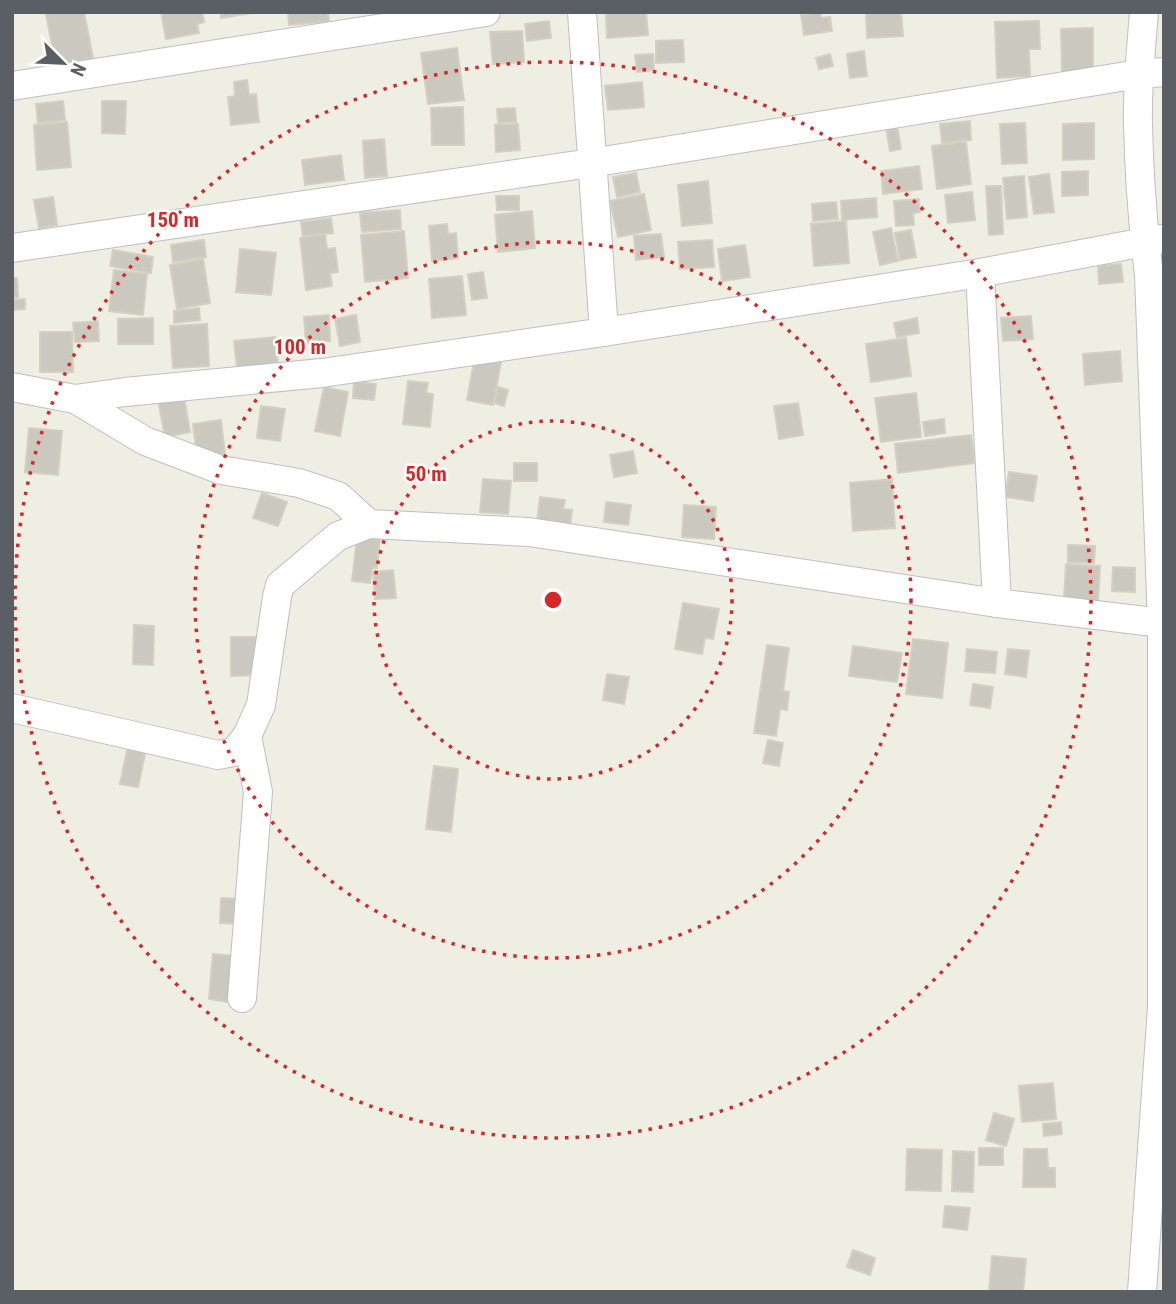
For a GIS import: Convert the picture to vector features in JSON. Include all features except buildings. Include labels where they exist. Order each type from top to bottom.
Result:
[{"type":"street","points":[[12,86],[486,12]]},
{"type":"street","points":[[582,12],[604,332]]},
{"type":"street","points":[[1142,1292],[1162,1007],[1162,623],[1149,275],[1154,240],[1138,124],[1152,73],[1144,12]]},
{"type":"street","points":[[12,248],[591,163],[1152,73]]},
{"type":"street","points":[[12,387],[75,399],[322,373],[979,273],[1154,240]]},
{"type":"street","points":[[979,273],[997,603]]},
{"type":"street","points":[[75,399],[145,442],[221,470],[299,483],[338,496],[369,524]]},
{"type":"street","points":[[12,708],[218,755],[234,752],[247,736],[261,705],[281,585],[338,536],[369,524],[529,532],[997,603],[1162,623]]},
{"type":"street","points":[[242,998],[258,792],[247,736]]}]
